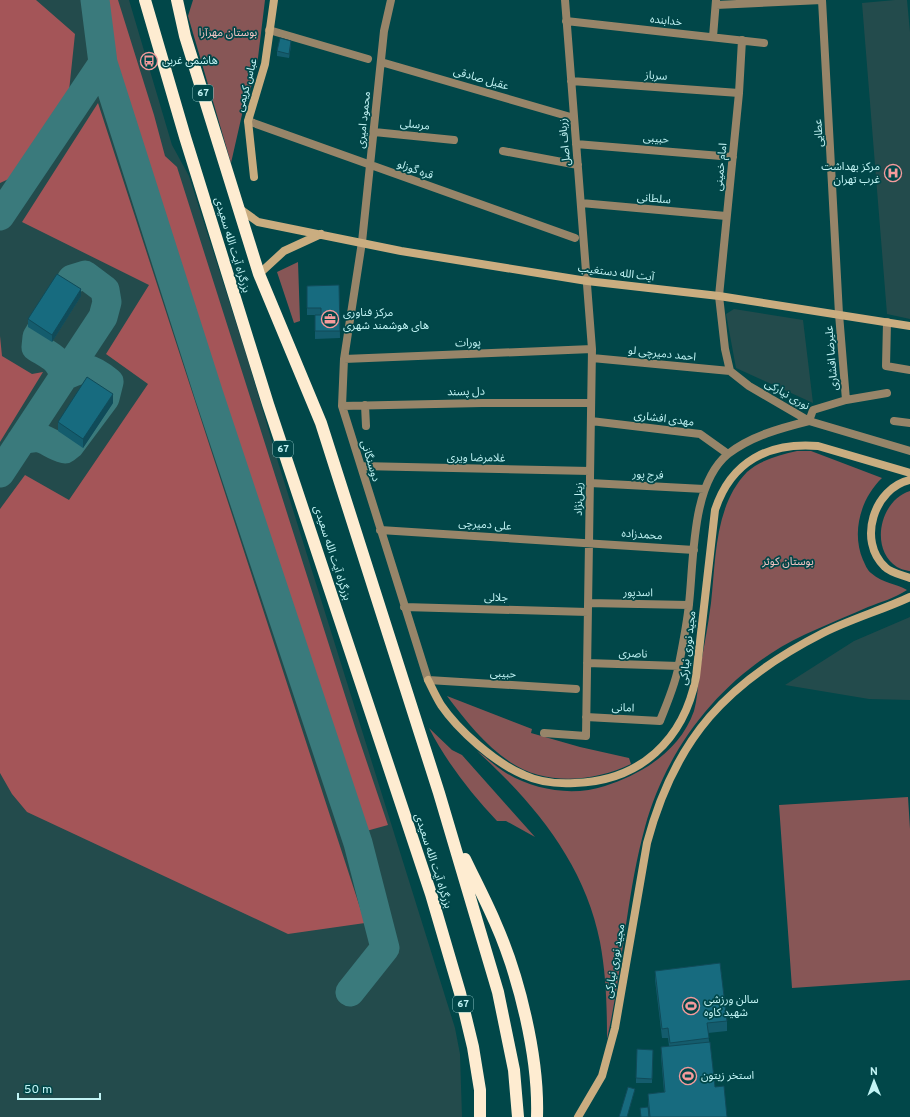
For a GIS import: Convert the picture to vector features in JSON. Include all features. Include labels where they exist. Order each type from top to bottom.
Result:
[{"type":"highway","name":"بزرگراه آیت الله سعیدی","points":[[145,0],[185,137],[268,404],[434,902],[460,993],[473,1047],[480,1090],[480,1117]]},
{"type":"highway","name":"بزرگراه آیت الله سعیدی","points":[[179,1],[185,36],[259,274],[321,423],[448,824]]},
{"type":"highway","points":[[448,824],[498,992],[514,1070],[518,1117]]},
{"type":"highway","points":[[448,824],[496,923],[518,988],[532,1052],[538,1117]]},
{"type":"main road","name":"عباس کریمی","points":[[254,177],[248,121],[265,64],[274,0]]},
{"type":"main road","name":"آیت الله دستغیب","points":[[237,206],[258,222],[401,251],[587,281],[719,296],[910,326]]},
{"type":"main road","points":[[259,274],[284,250],[321,234]]},
{"type":"main road","name":"مجید نوری نیارکی","points":[[428,680],[441,704],[457,724],[490,753],[523,775],[553,782],[575,783],[605,780],[627,772],[649,759],[665,745],[684,718],[691,702],[696,677],[716,510],[720,495],[730,480],[741,468],[753,458],[770,450],[792,445],[806,445],[818,446],[910,473]]},
{"type":"main road","points":[[910,480],[896,486],[882,498],[872,519],[872,539],[879,559],[885,568],[910,578]]},
{"type":"main road","name":"مجید نوری نیارکی","points":[[578,1117],[602,1076],[615,1028],[649,836],[655,814],[668,782],[686,749],[712,713],[747,680],[781,656],[825,632],[910,597]]},
{"type":"street","name":"محمود امیری","points":[[362,242],[384,31],[391,0]]},
{"type":"street","name":"زرباف اصل","points":[[565,0],[587,281]]},
{"type":"street","points":[[713,37],[716,2],[822,0]]},
{"type":"street","name":"عطایی","points":[[822,0],[839,314]]},
{"type":"street","name":"خدابنده","points":[[566,21],[764,43]]},
{"type":"street","points":[[269,30],[368,59]]},
{"type":"street","name":"امام خمینی","points":[[719,296],[739,94],[742,40]]},
{"type":"street","name":"عقیل صادقی","points":[[381,62],[574,118]]},
{"type":"street","name":"سرباز","points":[[571,81],[739,94]]},
{"type":"street","name":"قره گوزلو","points":[[248,121],[575,238]]},
{"type":"street","name":"مرسلی","points":[[374,132],[454,140]]},
{"type":"street","name":"حبیبی","points":[[576,144],[733,157]]},
{"type":"street","points":[[503,151],[578,164]]},
{"type":"street","name":"سلطانی","points":[[581,203],[726,216]]},
{"type":"street","name":"دوسنگانی","points":[[362,242],[344,359],[342,406],[428,680]]},
{"type":"street","name":"زینل‌نژاد","points":[[544,733],[586,736],[592,358],[587,281]]},
{"type":"street","points":[[719,296],[725,348],[730,371]]},
{"type":"street","name":"علیرضا افشاری","points":[[839,314],[846,400]]},
{"type":"street","points":[[887,322],[886,366],[910,370]]},
{"type":"street","name":"پورات","points":[[344,359],[592,349]]},
{"type":"street","name":"احمد دمیرچی لو","points":[[592,358],[730,371]]},
{"type":"street","name":"نوری نیارکی","points":[[730,371],[749,386],[809,421],[910,451]]},
{"type":"street","name":"علیرضا افشاری","points":[[809,421],[813,410],[846,400],[887,394]]},
{"type":"street","name":"دل پسند","points":[[342,406],[591,403]]},
{"type":"street","points":[[365,405],[366,426]]},
{"type":"street","name":"مهدی افشاری","points":[[591,421],[700,434],[728,454]]},
{"type":"street","points":[[679,666],[689,605],[694,550],[704,490],[713,471],[728,454],[751,440],[778,429],[809,421]]},
{"type":"street","points":[[894,421],[910,422]]},
{"type":"street","name":"غلامرضا ویری","points":[[361,466],[590,471]]},
{"type":"street","name":"فرج پور","points":[[590,483],[704,490]]},
{"type":"street","name":"علی دمیرچی","points":[[380,530],[589,543]]},
{"type":"street","name":"محمدزاده","points":[[589,543],[694,550]]},
{"type":"street","name":"اسدپور","points":[[588,603],[689,605]]},
{"type":"street","name":"جلالی","points":[[404,607],[588,612]]},
{"type":"street","name":"ناصری","points":[[587,663],[679,666]]},
{"type":"street","name":"امانی","points":[[586,717],[660,721],[679,666]]},
{"type":"street","name":"حبیبی","points":[[428,680],[576,689]]},
{"type":"shaded area","points":[[0,0],[129,0],[172,145],[189,176],[247,357],[278,462],[455,1028],[460,1054],[462,1117],[0,1117]]},
{"type":"shaded area","points":[[0,0],[36,0],[75,34],[69,91],[13,177],[0,183]]},
{"type":"shaded area","points":[[102,0],[118,0],[154,115],[165,156],[177,167],[357,733],[388,825],[359,833],[288,613],[211,365],[121,87],[104,17]]},
{"type":"shaded area","name":"مرکز بهداشت غرب تهران","points":[[907,0],[910,32],[910,319],[887,314],[862,3]]},
{"type":"shaded area","points":[[98,103],[365,923],[288,934],[27,812],[12,794],[0,773],[0,509],[25,475],[69,500],[148,384],[106,354],[149,285],[22,222]]},
{"type":"shaded area","points":[[734,309],[803,320],[813,403],[736,368],[726,314]]},
{"type":"shaded area","points":[[0,336],[2,356],[32,374],[43,372],[0,442]]},
{"type":"shaded area","points":[[910,617],[910,700],[869,699],[785,685],[854,641]]},
{"type":"green space","name":"بوستان مهرآرا","points":[[193,0],[265,0],[257,66],[249,78],[253,79],[249,96],[246,97],[231,163],[188,16]]},
{"type":"green space","points":[[298,262],[300,321],[294,323],[277,272]]},
{"type":"green space","name":"بوستان کوثر","points":[[797,451],[811,451],[882,478],[868,495],[860,516],[858,538],[860,549],[865,565],[871,573],[880,579],[907,590],[893,598],[805,634],[770,654],[727,688],[692,729],[664,776],[653,801],[645,827],[633,879],[617,986],[607,1039],[604,966],[593,914],[582,887],[570,861],[537,814],[498,771],[477,751],[514,778],[552,790],[579,791],[605,786],[633,775],[646,768],[669,749],[688,725],[695,707],[710,612],[718,534],[728,501],[736,486],[752,468],[770,458]]},
{"type":"green space","points":[[910,491],[909,571],[897,567],[888,559],[883,549],[881,537],[885,514],[891,504],[900,496]]},
{"type":"green space","points":[[447,696],[532,729],[531,733],[580,747],[629,758],[631,764],[601,775],[570,779],[538,775],[524,770],[510,762],[492,748],[468,723]]},
{"type":"green space","points":[[429,728],[452,750],[462,755],[535,837],[506,821],[497,821],[460,777],[443,753]]},
{"type":"green space","points":[[908,797],[910,829],[910,980],[792,988],[779,805]]},
{"type":"building","points":[[280,38],[291,41],[289,54],[277,51]]},
{"type":"building","points":[[57,274],[81,289],[52,335],[28,319]]},
{"type":"building","name":"مرکز فناوری های هوشمند شهری","points":[[339,285],[340,331],[315,331],[315,315],[321,315],[321,308],[307,308],[307,286]]},
{"type":"building","points":[[87,377],[113,394],[83,439],[58,422]]},
{"type":"building","name":"سالن ورزشی شهید کاوه","points":[[720,963],[727,1021],[707,1023],[709,1038],[670,1043],[668,1028],[662,1029],[655,971]]},
{"type":"building","name":"استخر زیتون","points":[[710,1042],[715,1087],[724,1086],[727,1117],[650,1117],[648,1094],[665,1092],[661,1047]]},
{"type":"building","points":[[637,1049],[653,1050],[652,1079],[636,1078]]},
{"type":"building","points":[[628,1087],[635,1089],[627,1117],[619,1117]]},
{"type":"building","points":[[648,1107],[649,1117],[641,1117],[640,1108]]},
{"type":"taxiway","points":[[0,216],[103,63],[95,0]]},
{"type":"taxiway","points":[[103,63],[209,395],[358,843],[385,948],[350,992]]},
{"type":"taxiway","points":[[0,473],[103,317],[107,302],[105,290],[85,275],[72,279],[37,337],[36,347],[57,362],[64,376]]},
{"type":"taxiway","points":[[21,441],[40,438],[65,449],[70,445],[105,398],[109,382],[97,373],[83,370],[64,376]]},
{"type":"place","name":"هاشمی غربی","points":[[149,61]]},
{"type":"place","name":"مرکز بهداشت غرب تهران","points":[[893,173]]},
{"type":"place","name":"مرکز فناوری های هوشمند شهری","points":[[330,319]]},
{"type":"place","name":"سالن ورزشی شهید کاوه","points":[[691,1006]]},
{"type":"place","name":"استخر زیتون","points":[[688,1076]]}]
